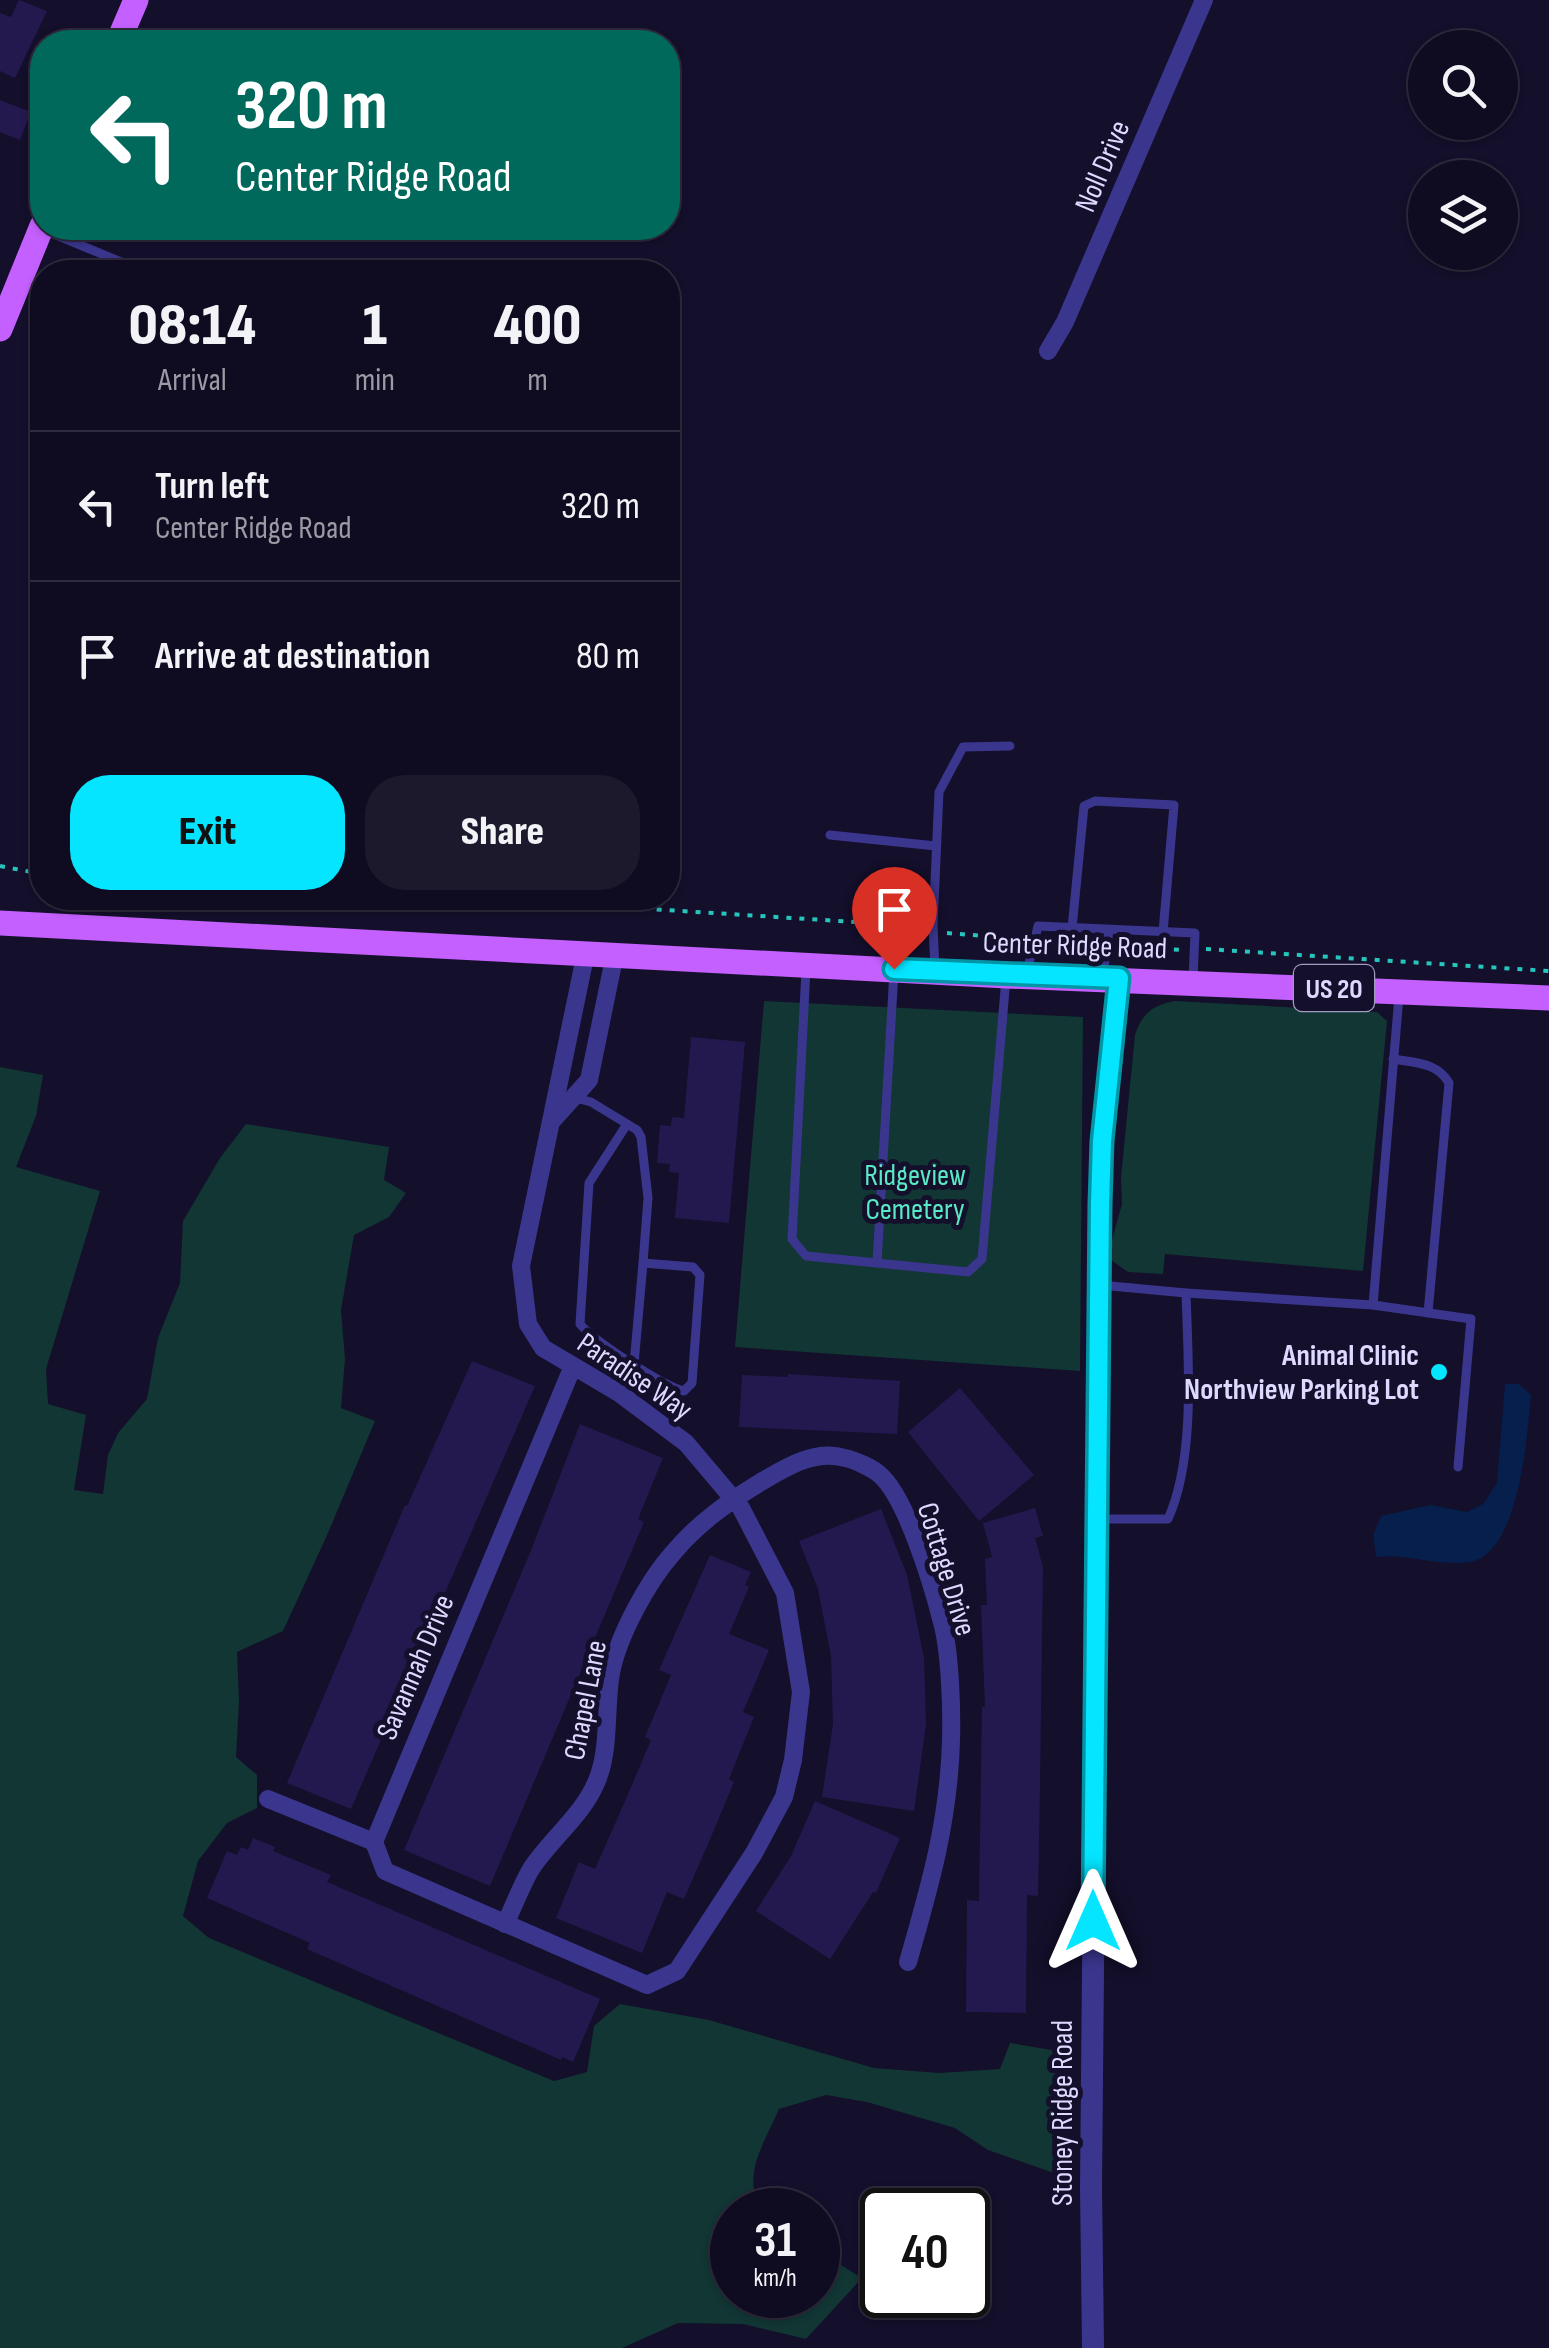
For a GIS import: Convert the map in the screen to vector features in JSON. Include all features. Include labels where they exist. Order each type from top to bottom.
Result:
[{"type":"main road","points":[[123,30],[136,0]]},
{"type":"main road","points":[[0,329],[37,240]]},
{"type":"main road","name":"Center Ridge Road","points":[[0,923],[1016,976],[1549,998]]},
{"type":"street","name":"Noll Drive","points":[[1048,351],[1065,322],[1204,0]]},
{"type":"street","name":"Paradise Way","points":[[505,1924],[647,1985],[676,1970],[754,1852],[784,1798],[794,1760],[801,1692],[784,1593],[741,1508],[686,1443],[619,1392],[543,1348],[528,1324],[521,1266],[550,1122],[565,1096],[586,952]]},
{"type":"street","points":[[565,1096],[589,1080],[616,954]]},
{"type":"street","name":"Stoney Ridge Road","points":[[1093,2348],[1091,2187],[1100,1286],[1102,1141],[1111,978]]},
{"type":"street","name":"Savannah Drive","points":[[374,1842],[572,1366]]},
{"type":"street","name":"Cottage Drive","points":[[733,1499],[789,1465],[818,1456],[845,1457],[878,1473],[909,1521],[944,1629],[951,1738],[942,1839],[908,1962]]},
{"type":"street","name":"Chapel Lane","points":[[505,1924],[531,1870],[580,1812],[600,1773],[612,1672],[630,1621],[670,1555],[733,1499]]},
{"type":"street","points":[[268,1798],[374,1842],[385,1871],[505,1924]]},
{"type":"lane","points":[[70,240],[116,260]]},
{"type":"lane","points":[[935,971],[938,792],[963,747],[1010,746]]},
{"type":"lane","points":[[1072,928],[1084,806],[1095,801],[1174,805],[1163,932]]},
{"type":"lane","points":[[830,835],[936,846]]},
{"type":"lane","points":[[806,964],[792,1239],[806,1256],[968,1272],[982,1260],[1016,976],[1038,926],[1196,933],[1192,982]]},
{"type":"lane","points":[[1109,930],[1111,978]]},
{"type":"lane","points":[[877,1263],[894,969]]},
{"type":"lane","points":[[1373,1306],[1399,991]]},
{"type":"lane","points":[[1393,1059],[1433,1066],[1449,1083],[1428,1314]]},
{"type":"lane","points":[[565,1096],[591,1102],[641,1137],[648,1188],[643,1263],[634,1364],[619,1392]]},
{"type":"lane","points":[[627,1124],[590,1184],[580,1318],[584,1330],[684,1391],[692,1383],[700,1275],[693,1266],[643,1263]]},
{"type":"lane","points":[[1100,1286],[1373,1306],[1471,1319],[1458,1467]]},
{"type":"lane","points":[[1097,1518],[1168,1519],[1177,1500],[1188,1410],[1186,1292]]},
{"type":"path","points":[[0,866],[30,872]]},
{"type":"path","points":[[665,910],[933,927],[954,934],[1035,940]]},
{"type":"path","points":[[1108,945],[1194,951],[1214,948],[1549,971]]},
{"type":"green space","name":"Ridgeview Cemetery","points":[[764,1001],[1083,1017],[1080,1371],[735,1347]]},
{"type":"green space","points":[[1175,1001],[1377,1012],[1387,1021],[1363,1271],[1165,1254],[1163,1274],[1128,1272],[1111,1260],[1110,1247],[1122,1204],[1121,1177],[1135,1035],[1149,1011]]},
{"type":"green space","points":[[0,1067],[43,1075],[36,1116],[16,1167],[100,1191],[46,1369],[48,1404],[86,1415],[74,1490],[103,1494],[108,1455],[118,1433],[147,1399],[158,1338],[180,1283],[183,1221],[220,1158],[246,1124],[389,1147],[384,1180],[406,1193],[389,1217],[354,1235],[341,1310],[345,1359],[341,1408],[375,1421],[283,1631],[237,1652],[236,1757],[257,1775],[257,1808],[227,1823],[198,1861],[183,1916],[209,1938],[554,2081],[587,2072],[594,2026],[620,2004],[709,2020],[874,2068],[939,2073],[1000,2069],[1010,2043],[1057,2051],[1057,2174],[988,2150],[955,2128],[867,2102],[826,2095],[779,2109],[757,2160],[754,2188],[710,2188],[710,2318],[825,2318],[806,2339],[743,2324],[678,2323],[622,2348],[0,2348]]},
{"type":"green space","points":[[840,2264],[860,2280],[840,2302]]},
{"type":"water","points":[[1505,1384],[1519,1384],[1531,1395],[1518,1490],[1500,1538],[1487,1554],[1470,1562],[1376,1557],[1373,1535],[1381,1516],[1430,1505],[1467,1512],[1483,1504],[1497,1483]]},
{"type":"building","points":[[19,0],[47,11],[38,30],[30,30],[30,47],[15,78],[0,71],[0,13],[11,17]]},
{"type":"building","points":[[0,100],[30,112],[20,140],[0,132]]},
{"type":"building","points":[[691,1037],[745,1042],[729,1223],[675,1218],[679,1173],[669,1172],[670,1164],[657,1163],[660,1125],[671,1126],[672,1117],[684,1118]]},
{"type":"building","points":[[472,1361],[535,1386],[351,1809],[287,1783],[405,1505]]},
{"type":"building","points":[[742,1375],[900,1381],[897,1434],[739,1427]]},
{"type":"building","points":[[960,1388],[1034,1475],[979,1521],[908,1432]]},
{"type":"building","points":[[580,1424],[663,1458],[638,1519],[644,1522],[490,1886],[404,1850]]},
{"type":"building","points":[[1035,1508],[1043,1536],[1035,1538],[1043,1567],[1040,1784],[1038,1896],[1027,1895],[1026,2013],[966,2012],[967,1900],[979,1901],[985,1707],[981,1605],[987,1605],[985,1559],[992,1557],[983,1523]]},
{"type":"building","points":[[881,1509],[907,1575],[924,1658],[926,1724],[914,1811],[822,1797],[833,1724],[831,1656],[818,1589],[799,1541]]},
{"type":"building","points":[[710,1555],[751,1572],[745,1585],[749,1587],[729,1634],[769,1650],[743,1712],[754,1717],[729,1779],[734,1782],[711,1837],[684,1899],[667,1892],[642,1953],[556,1918],[579,1862],[595,1869],[651,1740],[645,1737],[671,1675],[659,1670]]},
{"type":"building","points":[[815,1801],[900,1838],[876,1893],[873,1892],[830,1959],[756,1911],[791,1856]]},
{"type":"building","points":[[253,1838],[275,1847],[273,1851],[331,1875],[327,1882],[600,1999],[573,2062],[307,1949],[310,1943],[207,1898],[227,1851],[237,1855],[241,1847],[248,1850]]},
{"type":"place","name":"Animal Clinic Northview Parking Lot","points":[[1439,1372]]},
{"type":"route","points":[[894,969],[1119,978],[1102,1141],[1100,1204],[1093,1921]]}]
